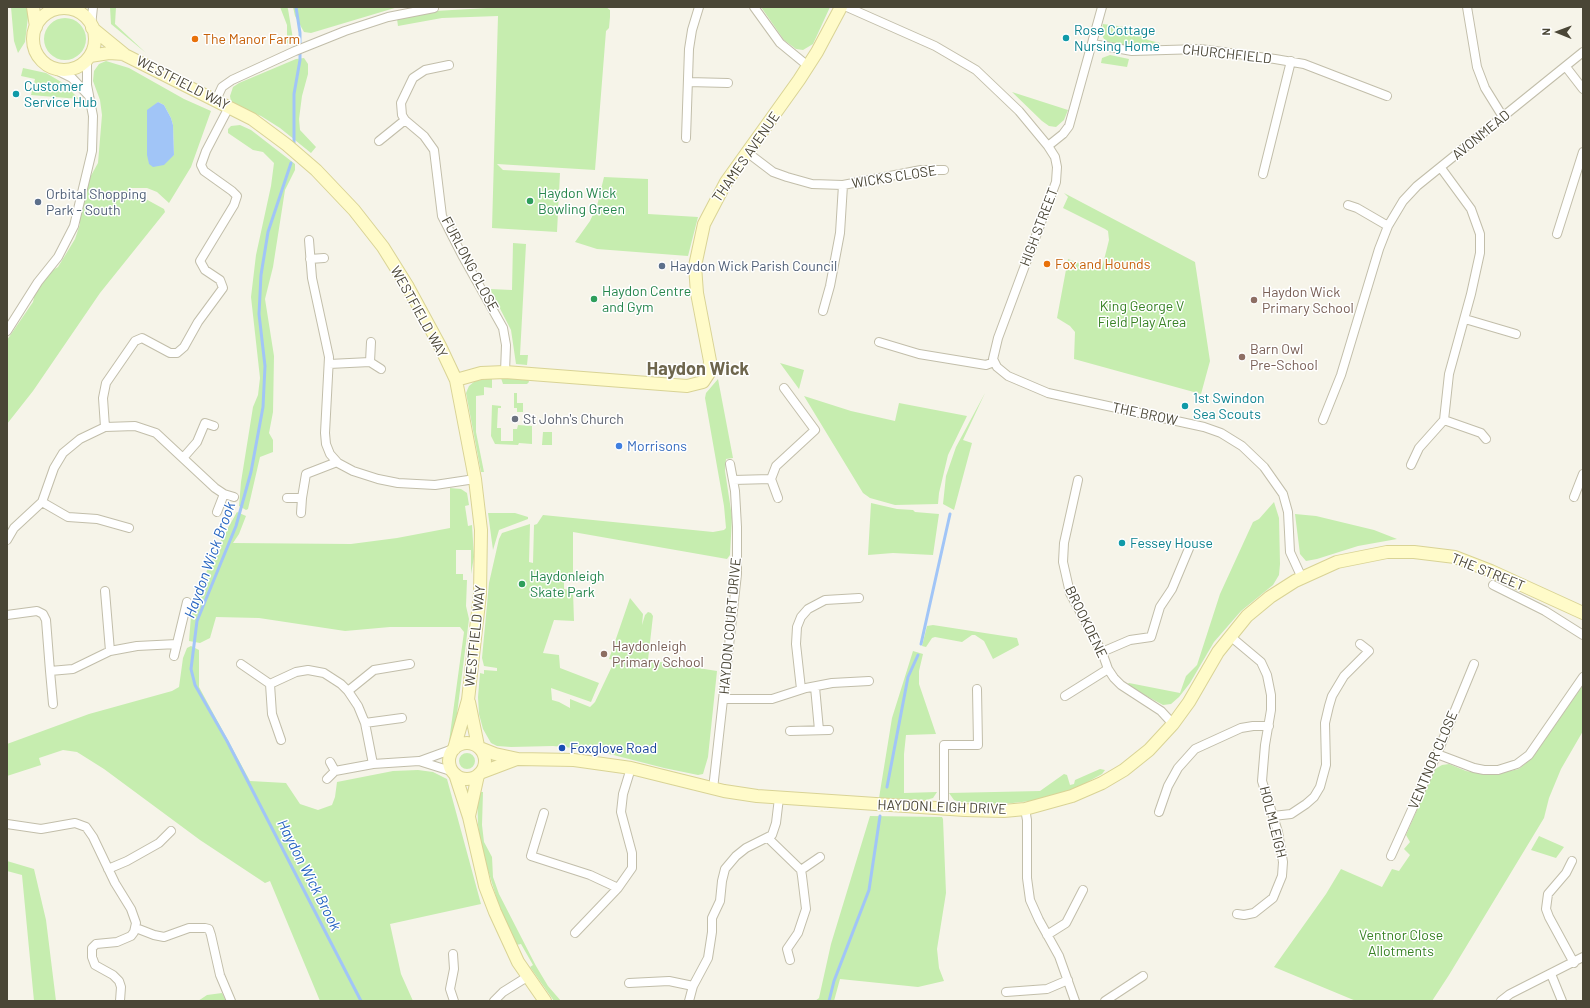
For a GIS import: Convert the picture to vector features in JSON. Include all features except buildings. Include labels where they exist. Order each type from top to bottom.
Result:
[{"type":"street","points":[[33,7],[36,27]]},
{"type":"street","points":[[7,331],[38,282],[58,257],[74,226],[92,151],[93,116],[86,73],[88,58],[94,41],[92,27],[93,7]]},
{"type":"street","points":[[686,138],[690,41],[699,7]]},
{"type":"street","points":[[754,7],[780,43],[808,66]]},
{"type":"street","name":"THAMES AVENUE","points":[[456,380],[481,373],[506,372],[690,386],[702,382],[709,373],[710,361],[696,283],[695,266],[704,224],[726,182],[748,153],[808,66],[841,7]]},
{"type":"street","name":"HIGH STREET","points":[[848,7],[929,43],[971,66],[993,85],[1048,146],[1056,162],[1056,182],[998,338],[993,355],[995,365]]},
{"type":"street","points":[[1048,146],[1063,134],[1068,126],[1093,44],[1102,7]]},
{"type":"street","points":[[1467,7],[1477,67],[1485,88],[1503,117]]},
{"type":"street","points":[[89,96],[72,78],[41,60],[36,52],[33,37],[36,27],[46,14],[64,8],[82,14],[92,27]]},
{"type":"street","points":[[216,100],[222,87],[232,80],[295,51],[345,31],[388,17],[434,8]]},
{"type":"street","name":"WESTFIELD WAY","points":[[92,27],[125,55],[229,106],[252,119],[302,157],[316,170],[354,210],[383,247],[408,287],[456,380],[475,479],[481,530],[481,564],[468,700],[454,749],[449,761],[469,817],[483,879],[492,905],[510,947],[527,977],[545,1001]]},
{"type":"street","name":"CHURCHFIELD","points":[[1093,44],[1143,52],[1177,48],[1200,49],[1291,61],[1304,64],[1387,96]]},
{"type":"street","name":"AVONMEAD","points":[[1322,420],[1341,374],[1371,274],[1388,226],[1408,194],[1442,168],[1583,52]]},
{"type":"street","name":"WESTFIELD WAY","points":[[88,58],[109,53],[125,55]]},
{"type":"street","points":[[54,68],[64,70],[74,68],[88,58]]},
{"type":"street","name":"CHURCHFIELD","points":[[1263,174],[1291,61]]},
{"type":"street","points":[[379,141],[405,120],[402,115],[402,103],[412,78],[425,70],[449,65]]},
{"type":"street","points":[[1566,67],[1583,89]]},
{"type":"street","points":[[688,82],[728,83]]},
{"type":"street","points":[[106,427],[103,398],[106,383],[135,341],[142,338],[170,353],[177,353],[184,347],[198,322],[223,288],[220,280],[205,270],[200,261],[234,206],[237,196],[232,190],[204,171],[201,165],[206,151],[229,106]]},
{"type":"street","name":"FURLONG CLOSE","points":[[405,120],[424,136],[434,150],[442,216],[503,328],[506,345],[506,372]]},
{"type":"street","points":[[1557,234],[1583,152]]},
{"type":"street","name":"WICKS CLOSE","points":[[748,153],[773,172],[816,184],[843,185],[921,170],[944,170]]},
{"type":"street","points":[[1411,466],[1419,448],[1444,420],[1449,374],[1465,319],[1478,265],[1480,234],[1471,209],[1442,168]]},
{"type":"street","name":"WICKS CLOSE","points":[[823,311],[830,286],[840,233],[843,185]]},
{"type":"street","points":[[1348,205],[1357,208],[1388,226]]},
{"type":"street","points":[[309,240],[312,278],[328,350],[329,364],[326,384],[325,438],[330,454],[337,462],[366,476],[398,484],[435,485],[475,479]]},
{"type":"street","points":[[310,259],[324,258]]},
{"type":"street","points":[[1465,319],[1516,334]]},
{"type":"street","points":[[370,362],[371,342]]},
{"type":"street","points":[[879,342],[927,355],[986,365],[995,365]]},
{"type":"street","points":[[329,364],[370,362],[381,369]]},
{"type":"street","name":"THE BROW","points":[[995,365],[1013,378],[1048,393],[1204,427],[1221,433],[1242,446],[1264,467],[1283,494],[1288,512],[1290,552],[1302,578]]},
{"type":"street","points":[[778,498],[771,479],[776,466],[815,430],[784,388]]},
{"type":"street","points":[[1444,420],[1481,433],[1486,439]]},
{"type":"street","points":[[183,458],[197,442],[206,423],[214,426]]},
{"type":"street","points":[[7,540],[14,528],[42,502],[54,468],[63,453],[80,439],[106,427],[135,426],[151,430],[164,438],[215,488],[224,494],[234,496]]},
{"type":"street","points":[[300,513],[306,474],[337,462]]},
{"type":"street","name":"HAYDON COURT DRIVE","points":[[713,788],[724,698],[736,574],[737,526],[730,464]]},
{"type":"street","points":[[1574,497],[1583,474]]},
{"type":"street","points":[[733,480],[771,479]]},
{"type":"street","name":"BROOKDENE","points":[[1078,480],[1064,543],[1063,562],[1065,576],[1074,602],[1102,652],[1108,668],[1121,685],[1156,708],[1173,724]]},
{"type":"street","points":[[217,512],[224,494]]},
{"type":"street","points":[[287,498],[302,498]]},
{"type":"street","points":[[42,502],[68,517],[97,519],[129,528]]},
{"type":"street","points":[[1102,652],[1130,640],[1151,637],[1160,607],[1172,589],[1190,546]]},
{"type":"street","name":"THE STREET","points":[[1365,555],[1387,552],[1408,552],[1455,557],[1491,571],[1583,613]]},
{"type":"street","name":"HAYDONLEIGH DRIVE","points":[[479,747],[495,754],[518,759],[574,760],[631,768],[713,788],[779,798],[944,809],[989,811],[1025,809],[1059,801],[1113,778],[1149,750],[1173,724],[1230,636],[1256,608],[1270,597],[1302,578],[1337,562],[1365,555]]},
{"type":"street","points":[[1493,585],[1545,610],[1583,635]]},
{"type":"street","points":[[105,591],[110,651]]},
{"type":"street","points":[[801,689],[796,644],[797,627],[801,617],[808,609],[825,600],[859,598]]},
{"type":"street","points":[[174,656],[187,602]]},
{"type":"street","points":[[7,615],[37,611],[43,614],[46,620],[53,704]]},
{"type":"street","name":"HOLMLEIGH","points":[[1230,636],[1261,662],[1266,670],[1271,695],[1269,726],[1265,745],[1262,781],[1274,816],[1282,854],[1283,870],[1280,882],[1273,898],[1264,907],[1250,914],[1237,914]]},
{"type":"street","points":[[50,671],[73,669],[110,651],[137,646],[177,644]]},
{"type":"street","points":[[1274,816],[1291,814],[1314,797],[1320,787],[1326,765],[1325,723],[1328,706],[1344,676],[1369,651],[1360,644]]},
{"type":"street","points":[[348,691],[374,670],[410,663]]},
{"type":"street","points":[[241,664],[270,684]]},
{"type":"street","name":"VENTNOR CLOSE","points":[[1391,856],[1437,754],[1474,664]]},
{"type":"street","name":"BROOKDENE","points":[[1065,696],[1108,668]]},
{"type":"street","points":[[270,684],[296,672],[312,670],[327,674],[348,691],[358,706],[365,723],[373,764]]},
{"type":"street","points":[[1437,754],[1474,768],[1484,770],[1498,770],[1517,764],[1529,755],[1583,677]]},
{"type":"street","points":[[724,698],[772,699],[786,696],[801,689],[832,683],[869,681]]},
{"type":"street","points":[[270,684],[272,714],[281,740]]},
{"type":"street","points":[[815,687],[819,730]]},
{"type":"street","points":[[944,809],[944,745],[978,745],[977,689]]},
{"type":"street","name":"WESTFIELD WAY","points":[[468,700],[479,747],[484,754],[485,762],[479,774],[469,817]]},
{"type":"street","points":[[365,723],[402,718]]},
{"type":"street","points":[[1159,812],[1168,786],[1178,768],[1195,749],[1241,728],[1269,726]]},
{"type":"street","points":[[790,731],[829,730]]},
{"type":"street","points":[[327,779],[335,771],[373,764],[419,762],[454,749],[465,743],[479,747]]},
{"type":"street","name":"HAYDONLEIGH DRIVE","points":[[479,774],[518,759]]},
{"type":"street","points":[[330,762],[335,771]]},
{"type":"street","points":[[419,762],[469,778],[479,774]]},
{"type":"street","points":[[575,933],[618,888],[632,868],[632,853],[621,812],[631,768]]},
{"type":"street","points":[[689,1001],[693,986],[708,958],[712,918],[720,900],[725,869],[736,856],[746,848],[772,835],[776,823],[779,798]]},
{"type":"street","points":[[1025,809],[1027,820],[1026,852],[1029,894],[1032,905],[1059,956],[1075,1001]]},
{"type":"street","points":[[544,813],[531,856],[590,875],[618,888]]},
{"type":"street","points":[[7,824],[41,829],[72,823],[82,824],[93,837],[108,869],[136,919],[136,928],[131,936],[122,941],[96,944],[92,947],[92,957],[95,965],[113,975],[119,981],[121,987],[120,1001]]},
{"type":"street","points":[[108,869],[127,861],[159,843],[171,831]]},
{"type":"street","points":[[768,838],[801,870],[806,909],[798,933],[787,950],[790,960]]},
{"type":"street","points":[[801,870],[820,857]]},
{"type":"street","points":[[1572,861],[1566,873],[1548,894],[1546,909],[1574,963]]},
{"type":"street","points":[[1047,935],[1066,923],[1083,890]]},
{"type":"street","points":[[136,928],[160,937],[168,936],[189,928],[209,929],[213,939],[220,975],[231,1001]]},
{"type":"street","points":[[453,954],[454,969],[450,990],[454,1001]]},
{"type":"street","points":[[1501,1001],[1510,994],[1574,963],[1583,957]]},
{"type":"street","points":[[1551,974],[1562,1001]]},
{"type":"street","points":[[1105,1001],[1143,976]]},
{"type":"street","points":[[494,1001],[503,992],[527,977]]},
{"type":"street","points":[[1006,992],[1046,989],[1068,980]]},
{"type":"street","points":[[629,983],[669,981],[693,986]]},
{"type":"green space","points":[[11,7],[28,7],[25,42],[18,53],[14,41]]},
{"type":"green space","points":[[110,7],[116,7],[115,24],[146,53],[111,24]]},
{"type":"green space","points":[[280,7],[287,7],[288,9],[293,39],[291,45],[287,43],[287,25]]},
{"type":"green space","points":[[293,7],[398,7],[311,33],[304,32],[295,16]]},
{"type":"green space","points":[[606,7],[610,10],[610,17],[609,28],[606,31],[595,170],[497,164],[503,170],[560,173],[557,232],[492,228],[498,16],[442,18],[398,26],[397,19],[435,11],[487,8]]},
{"type":"green space","points":[[761,7],[830,7],[813,44],[803,50],[796,49],[784,40]]},
{"type":"green space","points":[[61,18],[69,18],[77,21],[83,27],[86,39],[83,51],[77,57],[69,60],[61,60],[53,57],[47,51],[44,43],[44,35],[47,27],[53,21]]},
{"type":"green space","points":[[1103,24],[1125,27],[1148,40],[1160,43],[1159,46],[1145,48],[1111,44],[1104,39],[1101,33]]},
{"type":"green space","points":[[1110,55],[1129,59],[1127,67],[1101,63],[1102,58]]},
{"type":"green space","points":[[304,58],[308,64],[308,74],[302,96],[299,119],[300,130],[316,147],[311,153],[280,128],[261,116],[237,107],[231,102],[230,96],[233,87],[239,83],[296,59]]},
{"type":"green space","points":[[106,61],[129,68],[184,99],[211,111],[191,167],[169,203],[157,192],[147,188],[129,188],[127,196],[142,197],[164,209],[165,212],[100,293],[33,391],[7,424],[7,340],[33,302],[35,293],[48,273],[58,267],[75,239],[80,224],[79,214],[88,181],[98,163],[102,115],[100,100],[93,81],[94,71],[99,64]],"holes":[[[158,102],[164,105],[173,125],[174,155],[149,164],[147,114]]]},
{"type":"green space","points":[[23,68],[46,73],[63,83],[79,99],[31,95],[35,79],[21,76]]},
{"type":"green space","points":[[1012,92],[1068,110],[1064,120],[1056,127],[1049,126]]},
{"type":"green space","points":[[240,125],[251,130],[295,164],[295,170],[285,190],[273,267],[265,299],[274,356],[273,412],[269,433],[273,440],[273,452],[260,457],[248,509],[246,510],[239,506],[241,482],[253,407],[258,395],[260,378],[251,297],[256,255],[271,186],[274,163],[263,152],[253,150],[228,133],[228,129],[231,126]]},
{"type":"green space","points":[[604,177],[648,179],[648,214],[698,217],[688,256],[597,249],[575,242],[590,221],[597,206]]},
{"type":"green space","name":"King George V Field Play Area","points":[[1064,193],[1195,262],[1210,361],[1201,394],[1074,359],[1075,332],[1070,326],[1057,318],[1068,259],[1092,268],[1102,268],[1109,240],[1108,231],[1063,208],[1068,197]]},
{"type":"green space","points":[[513,243],[526,244],[520,355],[528,355],[527,365],[516,364],[511,330],[490,289],[512,290]]},
{"type":"green space","points":[[780,363],[804,370],[799,389]]},
{"type":"green space","points":[[492,378],[492,388],[484,387],[484,395],[476,396],[476,432],[484,472],[481,472],[466,393],[469,386],[475,381]]},
{"type":"green space","points":[[501,378],[528,379],[529,382],[527,384],[503,384]]},
{"type":"green space","points":[[718,379],[733,458],[726,459],[725,471],[732,517],[730,555],[727,559],[573,532],[573,580],[564,580],[564,589],[573,591],[574,621],[554,620],[543,653],[559,655],[560,668],[599,683],[591,702],[551,688],[552,700],[570,708],[570,699],[590,707],[595,702],[615,660],[609,659],[630,598],[643,614],[642,625],[645,615],[648,612],[651,613],[653,616],[648,660],[717,671],[708,757],[703,774],[698,775],[664,768],[594,750],[553,746],[511,747],[497,746],[491,743],[483,729],[479,714],[478,697],[480,673],[484,674],[484,670],[497,671],[497,668],[484,666],[482,658],[489,583],[499,539],[502,533],[530,524],[529,562],[533,563],[534,525],[537,524],[543,515],[713,532],[724,530],[726,528],[724,506],[705,398],[706,393]]},
{"type":"green space","points":[[514,393],[517,393],[517,403],[523,403],[523,412],[517,412],[517,408],[514,408]]},
{"type":"green space","points":[[985,393],[963,440],[972,443],[954,510],[943,504],[946,476],[956,447]]},
{"type":"green space","points":[[804,396],[851,411],[895,421],[899,403],[967,416],[948,455],[939,493],[938,504],[895,505],[870,498],[863,493]]},
{"type":"green space","points":[[492,405],[501,406],[501,408],[498,408],[497,428],[501,428],[501,441],[513,441],[513,429],[517,429],[518,425],[532,426],[532,444],[495,444],[491,436]]},
{"type":"green space","points":[[543,432],[552,432],[552,445],[542,445]]},
{"type":"green space","points":[[450,488],[461,489],[467,493],[469,505],[465,506],[468,526],[472,525],[474,557],[471,574],[471,550],[456,550],[456,574],[463,574],[463,580],[467,580],[466,606],[469,619],[455,730],[448,749],[464,632],[460,627],[390,627],[345,631],[259,618],[216,617],[210,638],[200,643],[189,641],[191,616],[203,580],[216,549],[237,512],[246,516],[239,534],[233,543],[351,544],[397,538],[450,528]]},
{"type":"green space","points":[[1274,502],[1279,518],[1280,564],[1279,575],[1273,585],[1241,611],[1214,642],[1190,683],[1179,697],[1171,704],[1163,705],[1126,685],[1129,683],[1180,693],[1186,676],[1197,665],[1220,594],[1253,522],[1259,519]]},
{"type":"green space","points":[[871,503],[897,509],[913,510],[915,512],[939,514],[933,555],[893,553],[868,555]]},
{"type":"green space","points":[[488,513],[515,513],[528,517],[528,519],[499,530],[493,550]]},
{"type":"green space","points":[[1295,514],[1316,516],[1374,530],[1397,539],[1358,546],[1306,561],[1300,554]]},
{"type":"green space","points":[[933,625],[1017,638],[1019,645],[993,659],[984,641],[975,635],[972,635],[962,642],[935,637],[932,638],[926,647],[922,646],[927,626]]},
{"type":"green space","points":[[191,646],[199,650],[199,687],[250,781],[286,783],[300,804],[318,810],[332,805],[335,797],[337,782],[393,771],[418,770],[433,772],[447,779],[481,904],[390,924],[401,974],[413,1001],[320,1001],[270,881],[265,883],[200,840],[104,769],[77,752],[63,750],[39,758],[41,765],[7,776],[7,744],[89,714],[172,691],[179,687],[183,658],[187,648]]},
{"type":"green space","points":[[913,651],[923,654],[919,671],[919,684],[936,734],[906,735],[904,754],[904,793],[937,792],[933,798],[926,800],[879,798],[892,718]]},
{"type":"green space","name":"Ventnor Close Allotments","points":[[1583,685],[1583,731],[1561,769],[1549,798],[1544,818],[1432,1001],[1356,1001],[1274,967],[1326,894],[1341,869],[1382,887],[1392,869],[1399,871],[1410,855],[1404,849],[1410,842],[1406,835],[1435,769],[1442,765],[1449,764],[1466,771],[1491,775],[1519,769],[1533,757]]},
{"type":"green space","points":[[467,753],[473,755],[475,761],[473,767],[467,769],[461,767],[459,761],[461,755]]},
{"type":"green space","points":[[1100,769],[1105,770],[1102,774],[1080,786],[1066,792],[1031,801],[1003,804],[960,802],[954,800],[949,793],[1040,791],[1064,774],[1067,775],[1070,785],[1074,784],[1075,780]]},
{"type":"green space","points":[[477,792],[483,792],[482,825],[484,842],[492,857],[493,877],[499,894],[536,966],[548,986],[561,1001],[554,1001],[530,967],[533,965],[521,944],[516,945],[499,906],[480,844]]},
{"type":"green space","points":[[870,816],[942,817],[943,819],[946,893],[937,949],[939,968],[944,981],[918,987],[840,979],[834,1001],[815,1001],[819,998],[831,944]]},
{"type":"green space","points":[[1539,836],[1564,847],[1556,858],[1531,850]]},
{"type":"green space","points":[[7,861],[34,869],[46,920],[56,1001],[34,1001],[22,875],[7,871]]},
{"type":"green space","points":[[222,993],[226,1001],[198,1001],[207,995]]},
{"type":"water","points":[[158,102],[164,105],[171,118],[173,125],[174,155],[164,165],[153,167],[149,164],[147,155],[147,110]]},
{"type":"waterway","name":"Haydon Wick Brook","points":[[294,143],[294,94],[300,60],[300,33],[296,7]]},
{"type":"waterway","name":"Haydon Wick Brook","points":[[291,163],[268,232],[261,275],[259,314],[265,366],[263,407],[251,472],[236,526],[197,621],[191,669],[195,685],[227,741],[361,1001]]},
{"type":"waterway","points":[[921,644],[950,514]]},
{"type":"waterway","points":[[887,787],[908,677],[918,655]]},
{"type":"waterway","points":[[829,1001],[834,981],[869,890],[880,816]]},
{"type":"place","name":"Rose Cottage Nursing Home","points":[[1066,38]]},
{"type":"place","name":"The Manor Farm","points":[[195,39]]},
{"type":"place","name":"Customer Service Hub","points":[[16,94]]},
{"type":"place","name":"Haydon Wick Bowling Green","points":[[530,201]]},
{"type":"place","name":"Orbital Shopping Park - South","points":[[38,202]]},
{"type":"place","name":"Fox and Hounds","points":[[1047,264]]},
{"type":"place","name":"Haydon Wick Parish Council","points":[[662,266]]},
{"type":"place","name":"Haydon Centre and Gym","points":[[594,299]]},
{"type":"place","name":"Haydon Wick Primary School","points":[[1254,300]]},
{"type":"place","name":"Barn Owl Pre-School","points":[[1242,357]]},
{"type":"place","name":"1st Swindon Sea Scouts","points":[[1185,406]]},
{"type":"place","name":"St John's Church","points":[[515,419]]},
{"type":"place","name":"Morrisons","points":[[619,446]]},
{"type":"place","name":"Fessey House","points":[[1122,543]]},
{"type":"place","name":"Haydonleigh Skate Park","points":[[522,584]]},
{"type":"place","name":"Haydonleigh Primary School","points":[[604,654]]},
{"type":"place","name":"Foxglove Road","points":[[562,748]]},
{"type":"district","name":"Haydon Wick","points":[[698,369]]}]
